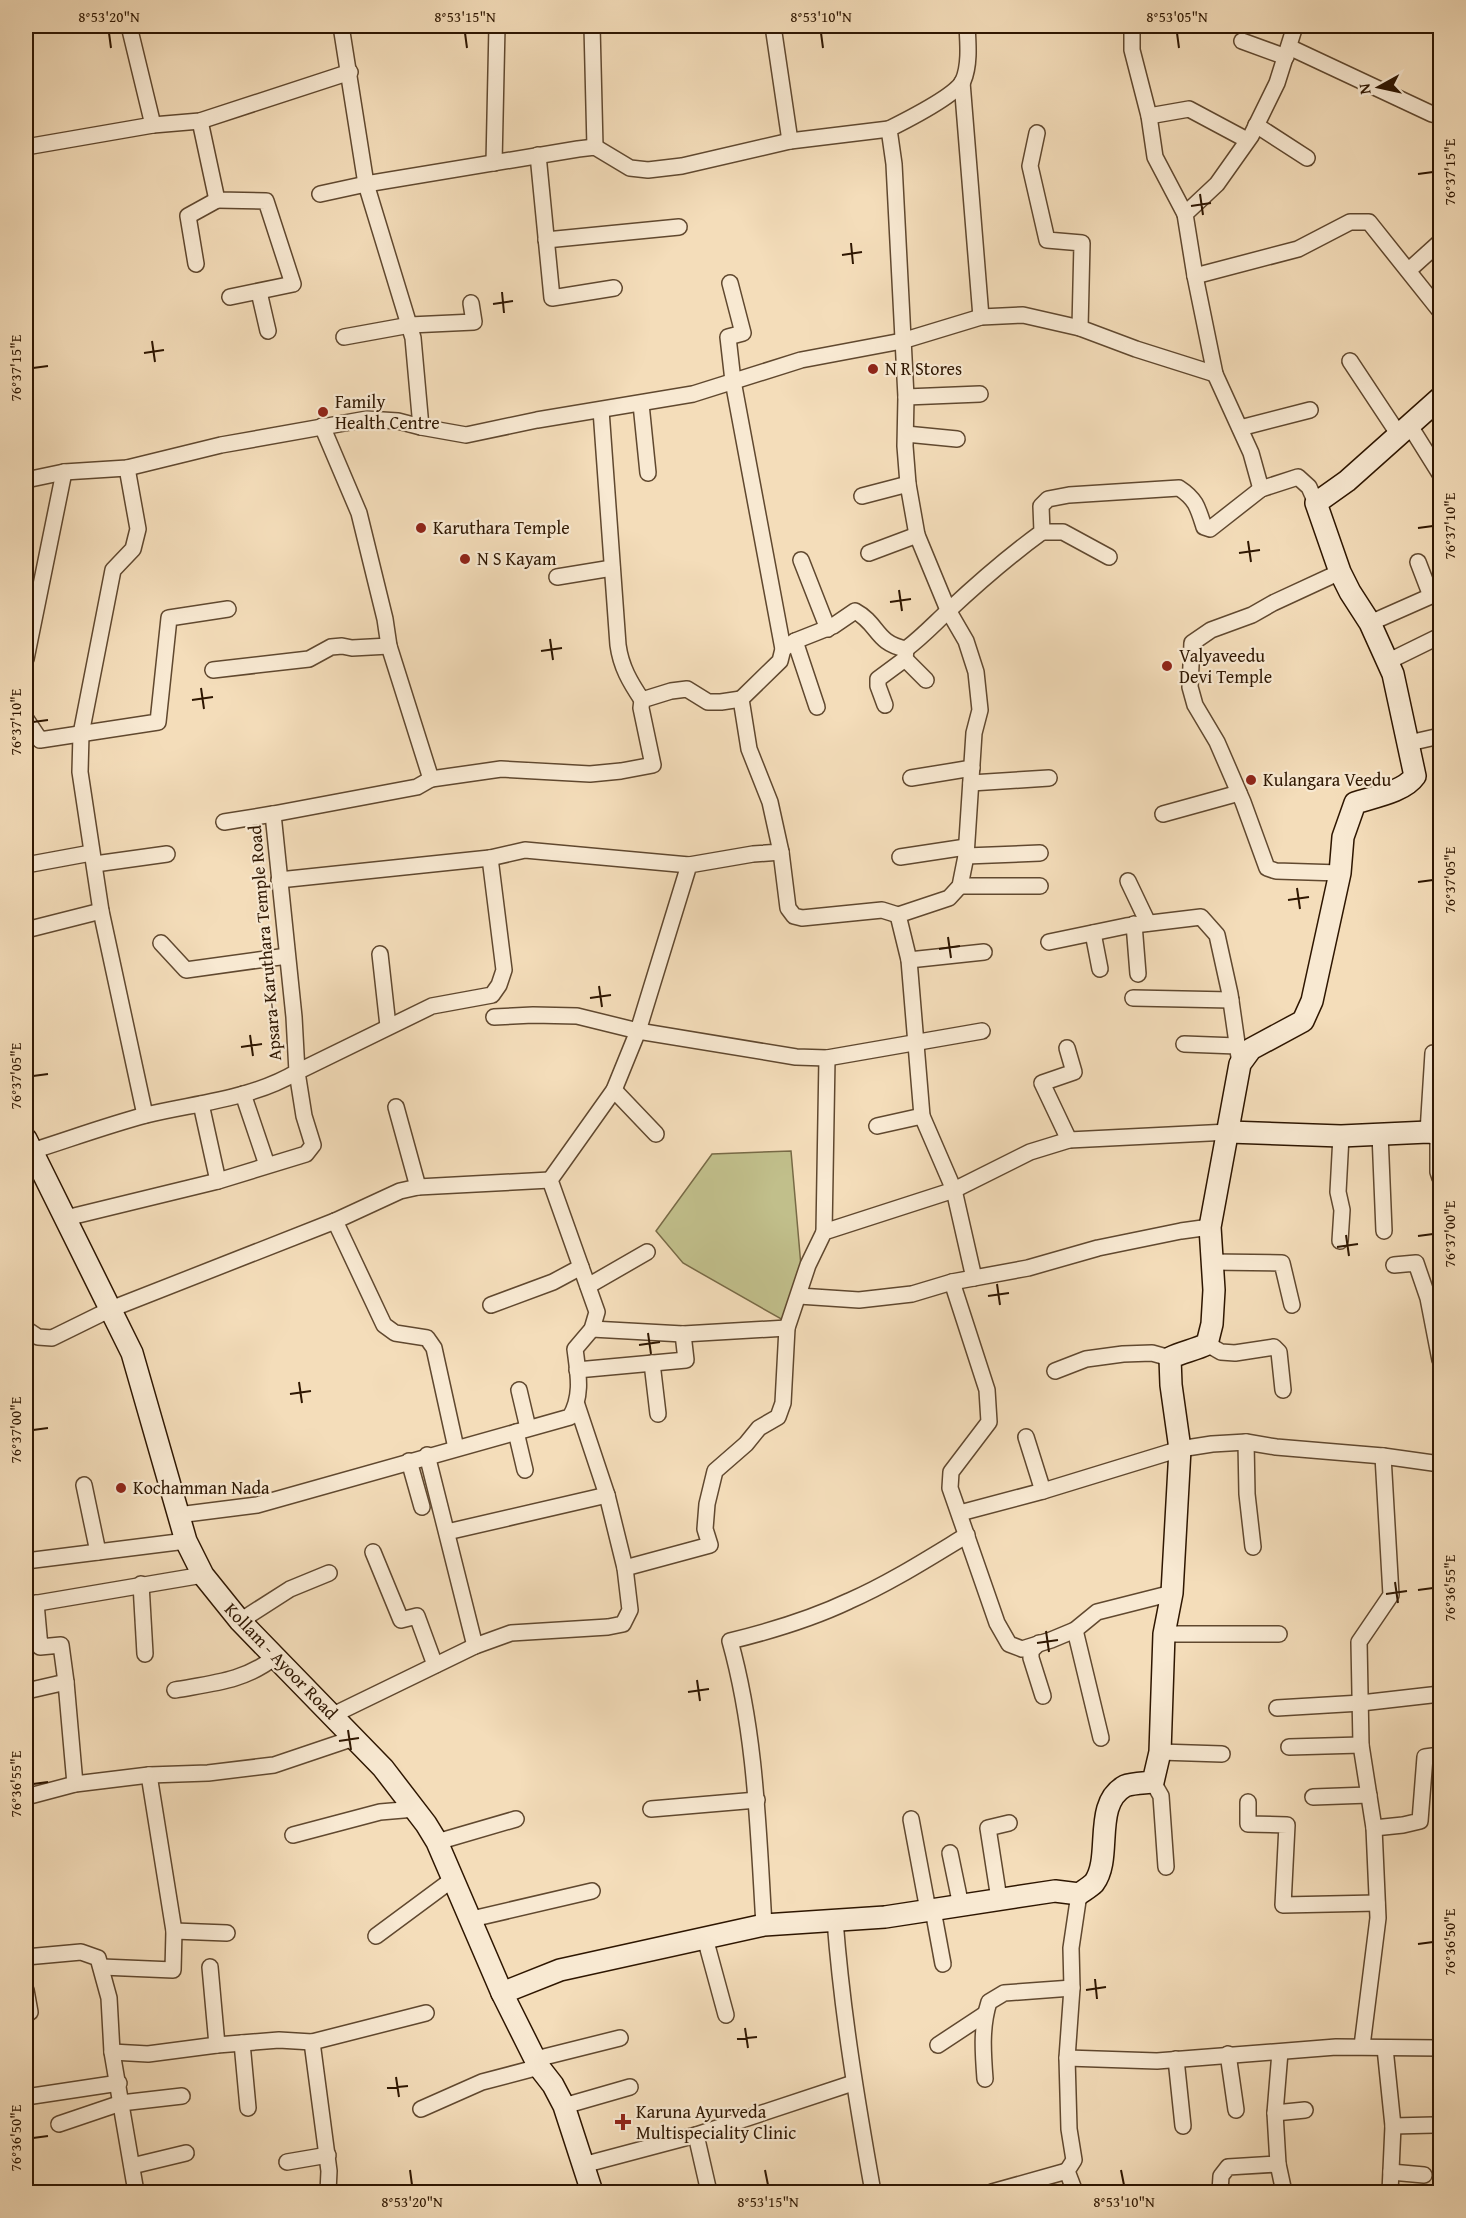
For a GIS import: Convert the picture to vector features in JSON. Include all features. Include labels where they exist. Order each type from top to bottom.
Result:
[{"type":"street","points":[[129,26],[153,125]]},
{"type":"street","points":[[341,26],[366,184],[410,325],[421,427]]},
{"type":"street","points":[[494,163],[497,26]]},
{"type":"street","points":[[592,26],[595,147]]},
{"type":"street","points":[[773,26],[790,141]]},
{"type":"street","points":[[967,26],[968,52],[962,82],[981,317]]},
{"type":"street","points":[[1132,26],[1132,50],[1149,116],[1155,157],[1185,214],[1215,374],[1240,428],[1261,489]]},
{"type":"street","points":[[1185,214],[1217,184],[1247,141],[1277,83],[1296,26]]},
{"type":"street","points":[[1242,41],[1287,52],[1440,116]]},
{"type":"street","points":[[26,147],[153,125],[200,121],[350,72]]},
{"type":"street","points":[[320,194],[366,184],[595,147],[630,168],[648,170],[682,166],[790,141],[889,129],[932,107],[962,82]]},
{"type":"street","points":[[1149,116],[1189,109],[1247,141]]},
{"type":"street","points":[[200,121],[218,200]]},
{"type":"street","points":[[1256,125],[1307,158]]},
{"type":"street","points":[[741,699],[749,749],[770,802],[781,852],[788,908],[794,916],[802,918],[882,910],[898,915],[949,898],[960,886],[966,851],[974,733],[980,710],[975,672],[966,641],[948,610],[917,534],[908,484],[905,446],[906,397],[894,164],[889,129]]},
{"type":"street","points":[[1037,133],[1030,166],[1047,240],[1082,243],[1080,328]]},
{"type":"street","points":[[538,155],[552,298],[615,288]]},
{"type":"street","points":[[196,264],[188,216],[218,200],[266,201],[293,284],[231,297]]},
{"type":"street","points":[[1195,276],[1298,249],[1350,222],[1369,222],[1440,311]]},
{"type":"street","points":[[546,240],[679,227]]},
{"type":"street","points":[[1409,270],[1440,242]]},
{"type":"street","points":[[730,283],[743,333],[728,337],[733,381],[789,645],[817,707]]},
{"type":"street","points":[[259,292],[268,331]]},
{"type":"street","points":[[344,337],[410,325],[474,322],[471,303]]},
{"type":"street","points":[[26,480],[64,472],[128,468],[221,445],[367,419],[398,421],[466,435],[693,394],[801,360],[902,341],[981,317],[1023,315],[1080,328],[1136,349],[1215,374]]},
{"type":"street","points":[[1350,361],[1440,474]]},
{"type":"street","points":[[906,397],[980,394]]},
{"type":"street","points":[[1316,503],[1347,481],[1440,398]]},
{"type":"street","points":[[641,404],[648,473]]},
{"type":"street","points":[[601,410],[621,661],[627,679],[642,700],[671,691],[687,689],[708,702],[741,699],[780,661],[789,645],[828,629],[855,611],[867,617],[878,636],[905,654],[926,680]]},
{"type":"street","points":[[1240,428],[1311,410]]},
{"type":"street","points":[[322,426],[359,513],[385,619],[388,646],[431,779]]},
{"type":"street","points":[[906,434],[957,439]]},
{"type":"street","points":[[128,468],[138,529],[133,549],[113,570],[81,734],[80,772],[101,911],[146,1115]]},
{"type":"street","points":[[26,659],[64,472]]},
{"type":"street","points":[[1042,532],[1041,506],[1048,499],[1069,495],[1179,488],[1191,496],[1198,507],[1204,527],[1210,529],[1261,489],[1298,477],[1309,487],[1340,572],[1370,623],[1393,674],[1415,776],[1410,782],[1392,791],[1355,803],[1343,837],[1340,873],[1312,1001],[1303,1021],[1239,1055],[1184,1044]]},
{"type":"street","points":[[862,496],[908,484]]},
{"type":"street","points":[[885,705],[878,686],[878,679],[948,610],[1042,532],[1063,532],[1109,557]]},
{"type":"street","points":[[868,553],[917,534]]},
{"type":"street","points":[[801,560],[828,629]]},
{"type":"street","points":[[1370,623],[1431,596],[1418,562]]},
{"type":"street","points":[[557,577],[612,568]]},
{"type":"street","points":[[1340,572],[1252,615],[1211,630],[1192,643],[1190,687],[1196,705],[1217,742],[1239,793],[1267,868],[1276,871],[1340,873]]},
{"type":"street","points":[[26,719],[40,740],[158,722],[169,618],[228,609]]},
{"type":"street","points":[[1387,662],[1440,636]]},
{"type":"street","points":[[213,670],[309,659],[331,647],[388,646]]},
{"type":"street","name":"Apsara-Karuthara Temple Road","points":[[29,1145],[146,1115],[243,1094],[280,1082],[297,1072],[273,814],[417,787],[431,779],[501,769],[590,774],[653,765],[642,700]]},
{"type":"street","points":[[1409,743],[1440,736]]},
{"type":"street","points":[[911,778],[972,776],[1049,778]]},
{"type":"street","points":[[1163,814],[1239,793]]},
{"type":"street","points":[[224,822],[273,814]]},
{"type":"street","points":[[279,880],[490,858],[525,850],[689,865],[753,854],[781,852]]},
{"type":"street","points":[[900,857],[966,851],[1040,853]]},
{"type":"street","points":[[26,865],[167,854]]},
{"type":"street","points":[[66,1218],[218,1181],[306,1154],[313,1145],[304,1116],[297,1072],[432,1006],[492,995],[499,985],[504,970],[490,858]]},
{"type":"street","points":[[550,1180],[614,1090],[638,1031],[689,865]]},
{"type":"street","points":[[1128,880],[1141,924],[1138,974]]},
{"type":"street","points":[[960,886],[1040,886]]},
{"type":"street","points":[[26,930],[101,911]]},
{"type":"street","points":[[898,915],[909,960],[914,1044],[922,1116],[954,1191],[974,1278]]},
{"type":"street","points":[[1049,942],[1141,924],[1201,917],[1217,935],[1231,1000],[1239,1055],[1229,1132],[1210,1227],[1213,1301],[1212,1324],[1207,1344],[1170,1358],[1152,1353],[1123,1354],[1086,1359],[1055,1371]]},
{"type":"street","points":[[1093,933],[1100,969]]},
{"type":"street","points":[[161,943],[186,970],[287,956]]},
{"type":"street","points":[[909,960],[984,952]]},
{"type":"street","points":[[380,954],[388,1026]]},
{"type":"street","points":[[1133,998],[1231,1000]]},
{"type":"street","points":[[494,1017],[578,1016],[638,1031],[796,1057],[826,1058],[982,1031]]},
{"type":"street","points":[[1066,1048],[1074,1072],[1042,1083],[1070,1140]]},
{"type":"street","points":[[1433,1053],[1440,1178]]},
{"type":"street","points":[[625,1568],[710,1545],[705,1529],[707,1503],[716,1471],[746,1444],[759,1428],[778,1417],[783,1403],[787,1328],[808,1265],[824,1232],[826,1058]]},
{"type":"street","points":[[614,1090],[656,1134]]},
{"type":"street","points":[[243,1094],[267,1165]]},
{"type":"street","points":[[201,1104],[218,1181]]},
{"type":"street","points":[[396,1107],[418,1187]]},
{"type":"street","points":[[877,1125],[922,1116]]},
{"type":"street","points":[[824,1232],[954,1191],[1030,1152],[1070,1140],[1229,1132],[1341,1136],[1436,1134]]},
{"type":"street","points":[[1380,1134],[1384,1231]]},
{"type":"street","points":[[1340,1241],[1342,1210],[1338,1192],[1341,1136]]},
{"type":"street","name":"Kollam - Ayoor Road","points":[[29,1145],[132,1353],[186,1541],[203,1575],[240,1621],[383,1768],[438,1842],[502,1993],[537,2063],[553,2085],[564,2106],[592,2193]]},
{"type":"street","points":[[30,1336],[52,1338],[111,1310],[335,1221],[400,1191],[418,1187],[550,1180]]},
{"type":"street","points":[[333,1715],[475,1646],[511,1633],[608,1627],[622,1624],[630,1610],[625,1568],[607,1495],[577,1405],[575,1349],[592,1329],[597,1312],[550,1180]]},
{"type":"street","points":[[335,1221],[384,1325],[395,1333],[427,1338],[434,1348],[456,1448]]},
{"type":"street","points":[[799,1296],[859,1300],[912,1294],[952,1282],[1028,1269],[1098,1248],[1210,1227]]},
{"type":"street","points":[[588,1286],[647,1252]]},
{"type":"street","points":[[1211,1262],[1282,1263],[1292,1305]]},
{"type":"street","points":[[1394,1265],[1416,1263],[1428,1298],[1440,1360]]},
{"type":"street","points":[[491,1305],[553,1282],[581,1267]]},
{"type":"street","points":[[952,1282],[987,1390],[989,1422],[951,1472],[951,1488],[998,1623],[1008,1644],[1022,1648],[1075,1630],[1097,1611],[1172,1593]]},
{"type":"street","points":[[592,1329],[683,1334],[787,1328]]},
{"type":"street","points":[[577,1370],[686,1360],[683,1334]]},
{"type":"street","points":[[1207,1344],[1221,1352],[1235,1353],[1274,1347],[1280,1352],[1283,1390]]},
{"type":"street","points":[[1167,1867],[1161,1796],[1153,1782],[1160,1752],[1164,1634],[1172,1593],[1180,1449],[1171,1385],[1170,1358]]},
{"type":"street","points":[[652,1363],[658,1414]]},
{"type":"street","points":[[519,1390],[525,1470]]},
{"type":"street","points":[[178,1515],[257,1505],[428,1455],[570,1417],[577,1405]]},
{"type":"street","points":[[1026,1437],[1043,1491]]},
{"type":"street","points":[[960,1513],[1043,1491],[1180,1449],[1246,1442],[1440,1464]]},
{"type":"street","points":[[1246,1442],[1247,1494],[1253,1546]]},
{"type":"street","points":[[428,1455],[475,1646]]},
{"type":"street","points":[[1362,2046],[1378,1918],[1374,1828],[1361,1745],[1358,1669],[1359,1642],[1391,1595],[1383,1456]]},
{"type":"street","points":[[409,1461],[422,1507]]},
{"type":"street","points":[[84,1485],[98,1552]]},
{"type":"street","points":[[447,1532],[607,1495]]},
{"type":"street","points":[[764,1925],[755,1776],[744,1696],[730,1641],[777,1629],[850,1601],[967,1535]]},
{"type":"street","points":[[26,1561],[186,1541]]},
{"type":"street","points":[[373,1552],[401,1620],[417,1616],[435,1665]]},
{"type":"street","points":[[240,1621],[290,1589],[329,1573]]},
{"type":"street","points":[[75,1784],[62,1645],[40,1647],[31,1604],[203,1575]]},
{"type":"street","points":[[141,1584],[145,1654]]},
{"type":"street","points":[[1075,1630],[1101,1738]]},
{"type":"street","points":[[1164,1634],[1279,1634]]},
{"type":"street","points":[[1039,1642],[1031,1651],[1031,1658],[1043,1696]]},
{"type":"street","points":[[175,1690],[221,1682],[249,1673],[258,1670],[275,1657]]},
{"type":"street","points":[[31,1690],[66,1682]]},
{"type":"street","points":[[1277,1708],[1360,1703],[1440,1694]]},
{"type":"street","points":[[26,1797],[75,1784],[149,1775],[208,1773],[274,1765],[354,1738]]},
{"type":"street","points":[[1289,1747],[1361,1745]]},
{"type":"street","points":[[1160,1752],[1222,1754]]},
{"type":"street","points":[[1374,1828],[1420,1821],[1425,1757],[1440,1755]]},
{"type":"street","points":[[102,1967],[173,1970],[174,1931],[149,1775]]},
{"type":"street","points":[[502,1993],[561,1970],[764,1925],[885,1917],[1055,1891],[1079,1894],[1095,1882],[1102,1861],[1108,1809],[1113,1797],[1125,1786],[1153,1782]]},
{"type":"street","points":[[1313,1797],[1369,1795]]},
{"type":"street","points":[[651,1809],[757,1800]]},
{"type":"street","points":[[1248,1802],[1248,1824],[1287,1826],[1283,1905],[1377,1903]]},
{"type":"street","points":[[293,1835],[380,1812],[415,1809]]},
{"type":"street","points":[[438,1842],[516,1818]]},
{"type":"street","points":[[911,1819],[943,1964]]},
{"type":"street","points":[[999,1899],[988,1828],[1009,1823]]},
{"type":"street","points":[[951,1853],[961,1906]]},
{"type":"street","points":[[376,1936],[453,1879]]},
{"type":"street","points":[[472,1919],[592,1891]]},
{"type":"street","points":[[992,2193],[1068,2171],[1074,2160],[1069,2128],[1067,2058],[1072,1988],[1071,1948],[1079,1894]]},
{"type":"street","points":[[835,1920],[840,1984],[853,2083],[873,2193]]},
{"type":"street","points":[[174,1931],[227,1933]]},
{"type":"street","points":[[705,1938],[726,2015]]},
{"type":"street","points":[[26,1957],[81,1952],[98,1958],[108,1998],[112,2052],[136,2193]]},
{"type":"street","points":[[210,1967],[217,2045]]},
{"type":"street","points":[[985,2079],[983,2052],[985,2014],[989,2002],[1004,1993],[1072,1988]]},
{"type":"street","points":[[26,1990],[30,2012],[26,2015]]},
{"type":"street","points":[[112,2052],[148,2054],[279,2040],[312,2042],[426,2013]]},
{"type":"street","points":[[938,2045],[985,2014]]},
{"type":"street","points":[[421,2109],[482,2082],[620,2038]]},
{"type":"street","points":[[312,2042],[328,2155],[328,2193]]},
{"type":"street","points":[[242,2043],[249,2108]]},
{"type":"street","points":[[1067,2058],[1157,2061],[1228,2054],[1362,2046],[1440,2048]]},
{"type":"street","points":[[1385,2048],[1393,2126],[1390,2193]]},
{"type":"street","points":[[1280,2052],[1275,2113],[1278,2164],[1284,2193]]},
{"type":"street","points":[[1228,2054],[1236,2110]]},
{"type":"street","points":[[1176,2059],[1184,2126]]},
{"type":"street","points":[[26,2097],[119,2083]]},
{"type":"street","points":[[583,2166],[696,2135],[853,2083]]},
{"type":"street","points":[[564,2106],[630,2086]]},
{"type":"street","points":[[59,2124],[122,2103],[182,2096]]},
{"type":"street","points":[[1275,2113],[1305,2110]]},
{"type":"street","points":[[1393,2126],[1434,2125]]},
{"type":"street","points":[[696,2135],[709,2193]]},
{"type":"street","points":[[132,2166],[186,2153]]},
{"type":"street","points":[[287,2162],[328,2155]]},
{"type":"street","points":[[1220,2193],[1221,2176],[1228,2167],[1278,2164]]},
{"type":"street","points":[[1068,2171],[1075,2193]]},
{"type":"street","points":[[1391,2172],[1424,2175]]},
{"type":"shaded area","points":[[791,1151],[801,1266],[783,1320],[683,1263],[656,1231],[712,1154]]},
{"type":"place","name":"N R Stores","points":[[873,369]]},
{"type":"place","name":"Family Health Centre","points":[[323,412]]},
{"type":"place","name":"Karuthara Temple","points":[[421,528]]},
{"type":"place","name":"N S Kayam","points":[[465,559]]},
{"type":"place","name":"Valyaveedu Devi Temple","points":[[1167,666]]},
{"type":"place","name":"Kulangara Veedu","points":[[1251,780]]},
{"type":"place","name":"Kochamman Nada","points":[[121,1488]]},
{"type":"place","name":"Karuna Ayurveda Multispeciality Clinic","points":[[623,2122]]}]
